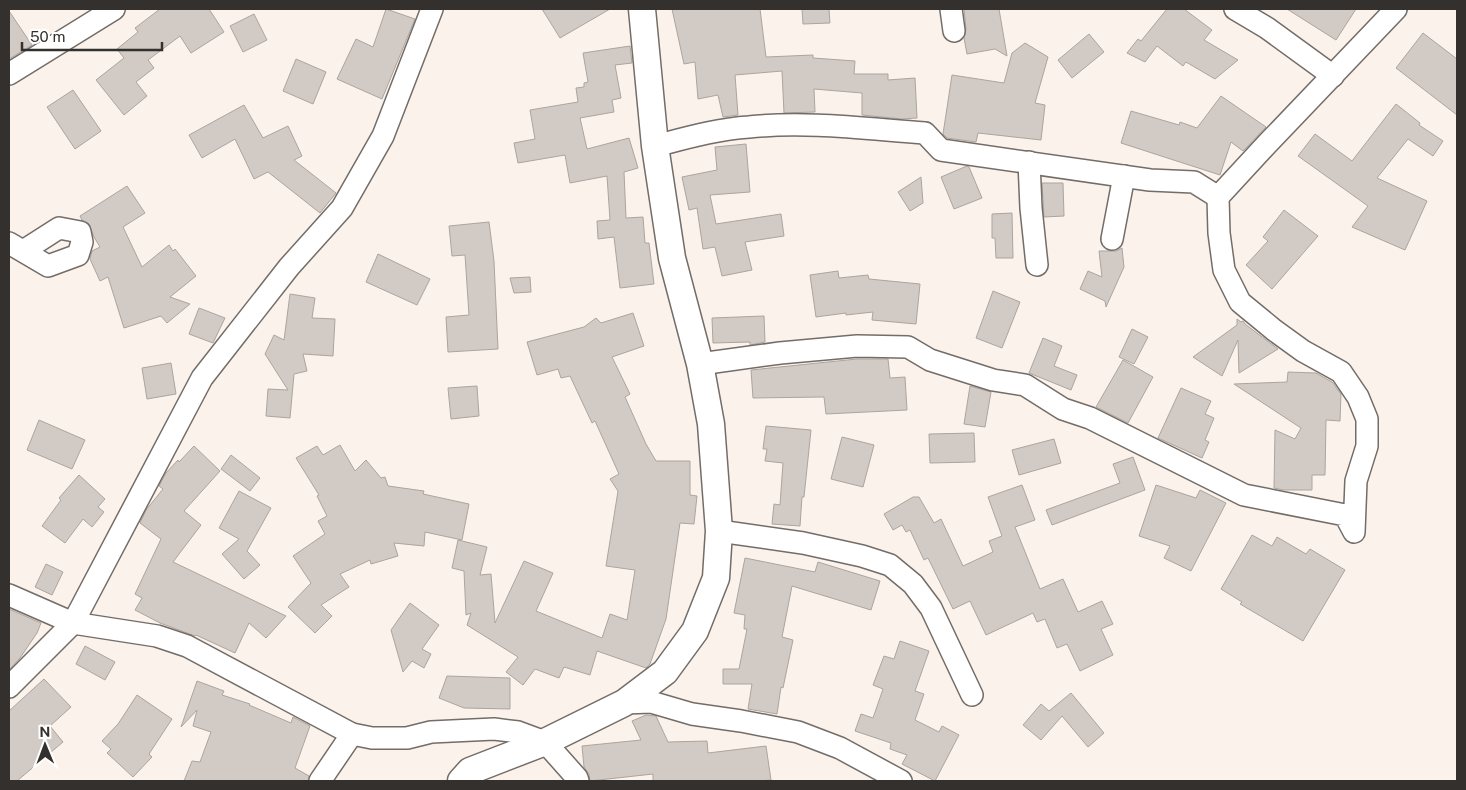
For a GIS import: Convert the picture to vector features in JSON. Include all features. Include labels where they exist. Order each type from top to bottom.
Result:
[{"type":"street","points":[[9,74],[114,9]]},
{"type":"street","points":[[9,687],[73,624],[202,378],[289,267],[342,208],[383,136],[432,9]]},
{"type":"street","points":[[461,781],[470,771],[545,742],[624,703],[665,672],[695,631],[716,578],[719,531],[711,424],[700,364],[672,258],[655,146],[642,9]]},
{"type":"street","points":[[951,9],[954,31]]},
{"type":"street","points":[[1234,9],[1267,28],[1333,76]]},
{"type":"street","points":[[700,364],[780,353],[857,346],[908,347],[930,360],[993,380],[1025,385],[1063,409],[1090,418],[1244,495],[1344,515],[1354,532],[1356,481],[1367,446],[1367,419],[1358,397],[1341,372],[1303,351],[1240,302],[1224,270],[1219,233],[1218,197],[1396,9]]},
{"type":"street","points":[[655,146],[702,133],[740,128],[813,125],[925,133],[941,150],[1150,180],[1194,182],[1218,197]]},
{"type":"street","points":[[1029,162],[1031,208],[1037,265]]},
{"type":"street","points":[[1112,239],[1124,176]]},
{"type":"street","points":[[719,531],[803,543],[862,556],[890,565],[913,584],[931,608],[972,695]]},
{"type":"street","points":[[9,595],[73,624],[157,636],[187,646],[352,734],[372,738],[407,738],[431,732],[494,729],[518,732],[545,742],[578,781]]},
{"type":"street","points":[[624,703],[651,702],[692,714],[798,732],[840,748],[901,781]]},
{"type":"street","points":[[320,781],[352,734]]},
{"type":"building","points":[[160,9],[209,9],[224,32],[191,53],[180,36],[148,60],[154,68],[136,82],[147,96],[124,115],[96,80],[124,58],[117,49],[138,32],[135,28]]},
{"type":"building","points":[[386,9],[415,19],[382,99],[337,79],[356,39],[373,47]]},
{"type":"building","points":[[542,9],[610,9],[560,38]]},
{"type":"building","points":[[672,9],[760,9],[766,57],[813,55],[813,58],[855,61],[854,74],[888,74],[888,80],[915,78],[917,118],[902,119],[862,115],[862,93],[814,89],[815,112],[784,113],[782,71],[735,75],[738,115],[723,117],[718,95],[698,99],[695,62],[684,64]]},
{"type":"building","points":[[802,9],[829,9],[830,23],[803,24]]},
{"type":"building","points":[[964,9],[999,9],[1007,56],[995,49],[967,54],[964,38],[966,29]]},
{"type":"building","points":[[1167,9],[1184,9],[1212,30],[1204,40],[1238,60],[1215,79],[1186,62],[1183,66],[1157,46],[1145,62],[1127,53],[1138,39],[1141,41]]},
{"type":"building","points":[[1287,9],[1356,9],[1336,40]]},
{"type":"building","points":[[9,11],[32,45],[9,59]]},
{"type":"building","points":[[254,14],[267,40],[243,52],[230,26]]},
{"type":"building","points":[[1423,33],[1457,59],[1457,115],[1396,68]]},
{"type":"building","points":[[1089,34],[1104,52],[1072,78],[1058,60]]},
{"type":"building","points":[[1025,43],[1048,57],[1035,103],[1045,105],[1041,140],[978,133],[976,142],[947,138],[943,134],[952,75],[1004,83],[1012,53]]},
{"type":"building","points":[[630,46],[632,63],[615,65],[621,98],[612,100],[614,112],[580,118],[587,149],[629,138],[638,168],[624,172],[626,218],[643,217],[645,243],[649,243],[654,284],[620,288],[614,237],[598,239],[597,221],[610,220],[607,176],[570,183],[565,155],[518,163],[514,143],[535,139],[530,110],[578,102],[576,88],[584,87],[584,83],[588,82],[583,53]]},
{"type":"building","points":[[296,59],[326,72],[313,104],[283,91]]},
{"type":"building","points":[[73,90],[101,131],[75,149],[47,107]]},
{"type":"building","points":[[1221,96],[1266,127],[1243,151],[1231,142],[1220,175],[1121,143],[1131,111],[1179,125],[1180,122],[1197,128]]},
{"type":"building","points":[[1396,104],[1420,123],[1419,125],[1443,141],[1433,156],[1408,139],[1377,178],[1427,201],[1405,250],[1352,227],[1368,206],[1298,156],[1315,134],[1352,161]]},
{"type":"building","points":[[244,105],[263,138],[288,126],[302,156],[294,160],[336,193],[320,213],[268,172],[254,179],[235,139],[202,158],[189,135]]},
{"type":"building","points":[[746,144],[750,192],[710,195],[716,224],[781,214],[784,236],[745,242],[752,270],[722,276],[715,247],[703,249],[697,208],[689,210],[682,177],[717,170],[715,147]]},
{"type":"building","points":[[967,166],[982,198],[954,209],[941,177]]},
{"type":"building","points":[[921,177],[923,203],[910,211],[898,192]]},
{"type":"building","points":[[1042,183],[1063,183],[1064,216],[1044,217]]},
{"type":"building","points":[[127,186],[145,213],[123,227],[142,267],[169,245],[173,251],[175,249],[196,276],[170,297],[190,304],[167,323],[161,316],[124,328],[108,277],[100,281],[90,259],[92,251],[100,247],[89,224],[82,220],[80,216]]},
{"type":"building","points":[[1284,210],[1318,236],[1272,289],[1246,265],[1268,241],[1263,237]]},
{"type":"building","points":[[1012,213],[1013,258],[996,258],[995,238],[992,238],[992,214]]},
{"type":"building","points":[[489,222],[494,261],[498,349],[448,352],[446,317],[469,315],[465,255],[452,256],[449,226]]},
{"type":"building","points":[[1122,248],[1124,267],[1106,307],[1105,301],[1080,289],[1088,271],[1102,277],[1099,251],[1116,251]]},
{"type":"building","points":[[378,254],[430,279],[417,305],[366,282]]},
{"type":"building","points":[[838,271],[839,278],[868,275],[869,279],[920,284],[916,324],[872,320],[873,312],[816,317],[810,275]]},
{"type":"building","points":[[530,277],[531,292],[514,293],[510,278]]},
{"type":"building","points":[[993,291],[1020,302],[1002,348],[976,338]]},
{"type":"building","points":[[290,294],[315,298],[312,318],[335,319],[333,356],[303,354],[307,371],[294,374],[290,418],[266,416],[268,389],[288,390],[265,354],[274,335],[284,340]]},
{"type":"building","points":[[199,308],[225,318],[213,343],[189,334]]},
{"type":"building","points":[[633,313],[644,346],[612,357],[630,394],[625,397],[646,444],[656,461],[690,461],[690,495],[697,496],[694,524],[680,523],[666,619],[650,664],[646,668],[597,651],[590,675],[564,667],[559,678],[535,669],[523,685],[506,672],[518,657],[467,625],[471,613],[466,615],[464,571],[452,568],[458,540],[487,547],[480,575],[491,574],[495,623],[524,561],[553,573],[536,611],[602,638],[610,614],[627,620],[635,570],[606,566],[618,491],[610,479],[619,474],[595,421],[592,423],[570,376],[561,378],[558,369],[537,375],[527,342],[584,327],[596,318],[601,323]]},
{"type":"building","points":[[764,316],[765,342],[750,345],[750,342],[713,343],[712,318]]},
{"type":"building","points":[[1237,319],[1241,322],[1243,321],[1278,349],[1239,373],[1238,340],[1222,376],[1193,357],[1237,325]]},
{"type":"building","points":[[1132,329],[1148,337],[1134,364],[1119,357]]},
{"type":"building","points":[[1043,338],[1062,346],[1054,366],[1077,375],[1071,390],[1029,373]]},
{"type":"building","points":[[857,359],[888,359],[890,378],[905,377],[907,410],[826,414],[824,397],[753,398],[751,370]]},
{"type":"building","points":[[1123,360],[1153,377],[1128,423],[1096,407]]},
{"type":"building","points":[[171,363],[176,394],[147,399],[142,368]]},
{"type":"building","points":[[1288,372],[1316,373],[1332,382],[1341,394],[1340,421],[1326,420],[1325,475],[1312,475],[1312,490],[1283,490],[1274,488],[1275,430],[1295,439],[1301,428],[1234,384],[1287,382]]},
{"type":"building","points":[[477,386],[479,416],[451,419],[448,388]]},
{"type":"building","points":[[970,386],[991,392],[985,427],[964,424]]},
{"type":"building","points":[[1181,388],[1211,401],[1205,414],[1214,418],[1205,440],[1209,442],[1202,458],[1158,438]]},
{"type":"building","points":[[39,420],[85,440],[72,469],[27,450]]},
{"type":"building","points":[[766,426],[811,430],[800,526],[772,524],[774,504],[780,505],[783,463],[765,461],[767,449],[763,449]]},
{"type":"building","points":[[974,433],[975,462],[930,463],[929,434]]},
{"type":"building","points":[[842,437],[874,445],[863,487],[831,479]]},
{"type":"building","points":[[1054,439],[1061,463],[1019,475],[1012,450]]},
{"type":"building","points":[[340,445],[355,471],[366,460],[381,478],[385,477],[388,486],[424,491],[423,494],[469,504],[462,540],[425,532],[424,546],[394,543],[398,556],[371,564],[370,560],[340,574],[349,587],[321,605],[332,616],[315,633],[288,607],[311,583],[293,556],[325,534],[318,521],[327,516],[317,496],[319,495],[296,458],[317,446],[323,455]]},
{"type":"building","points":[[194,446],[220,471],[184,511],[201,525],[173,562],[286,616],[266,638],[249,623],[235,653],[196,635],[160,623],[135,610],[142,598],[135,594],[161,539],[140,523],[146,510],[163,489],[159,486],[166,473]]},
{"type":"building","points":[[231,455],[260,478],[250,491],[221,469]]},
{"type":"building","points":[[1133,457],[1145,490],[1052,525],[1046,510],[1120,483],[1113,464]]},
{"type":"building","points":[[79,475],[105,499],[98,507],[104,512],[92,527],[83,519],[65,543],[42,526],[61,500],[59,498]]},
{"type":"building","points":[[1022,485],[1035,520],[1015,527],[1040,589],[1063,579],[1078,612],[1102,601],[1113,624],[1101,629],[1113,655],[1080,671],[1067,644],[1057,648],[1045,619],[1037,622],[1033,613],[986,635],[970,601],[953,609],[928,558],[924,560],[910,530],[906,532],[902,525],[893,530],[884,514],[913,497],[919,497],[934,523],[941,519],[963,566],[993,552],[989,541],[1002,536],[988,497]]},
{"type":"building","points":[[1156,485],[1196,498],[1200,490],[1226,503],[1191,571],[1164,558],[1170,546],[1139,536]]},
{"type":"building","points":[[239,491],[271,508],[247,551],[260,565],[244,579],[222,554],[239,539],[219,528]]},
{"type":"building","points":[[1252,535],[1272,546],[1277,537],[1306,554],[1310,549],[1345,570],[1303,641],[1240,604],[1242,602],[1221,589]]},
{"type":"building","points":[[745,558],[815,572],[818,562],[880,581],[871,610],[792,586],[782,637],[793,640],[783,688],[781,687],[777,714],[748,709],[752,684],[723,684],[723,669],[739,669],[747,629],[744,629],[745,615],[734,613]]},
{"type":"building","points":[[46,564],[63,572],[52,595],[35,587]]},
{"type":"building","points":[[410,603],[439,625],[422,649],[431,654],[424,668],[412,661],[403,672],[391,630]]},
{"type":"building","points":[[9,609],[41,623],[37,633],[20,658],[9,670]]},
{"type":"building","points":[[900,641],[929,651],[915,691],[924,694],[915,720],[939,732],[942,726],[959,735],[935,781],[902,764],[907,755],[890,749],[891,743],[855,731],[861,714],[873,718],[883,689],[873,685],[884,656],[894,659]]},
{"type":"building","points":[[85,646],[115,662],[105,680],[76,664]]},
{"type":"building","points":[[447,676],[510,678],[510,709],[464,708],[439,698]]},
{"type":"building","points":[[44,679],[71,707],[50,726],[63,742],[17,781],[9,781],[9,711]]},
{"type":"building","points":[[197,681],[224,691],[222,695],[250,704],[291,723],[293,717],[310,726],[295,768],[309,776],[308,781],[184,781],[192,761],[200,762],[211,732],[193,726],[197,710],[181,727]]},
{"type":"building","points":[[1071,693],[1104,733],[1088,747],[1062,716],[1041,740],[1023,725],[1041,704],[1049,711]]},
{"type":"building","points":[[137,695],[172,719],[149,754],[152,757],[133,777],[107,753],[111,749],[102,741],[118,724]]},
{"type":"building","points":[[646,715],[656,716],[668,742],[707,741],[708,753],[766,746],[771,780],[653,781],[653,774],[590,781],[589,774],[584,767],[582,746],[641,740],[632,721]]}]
